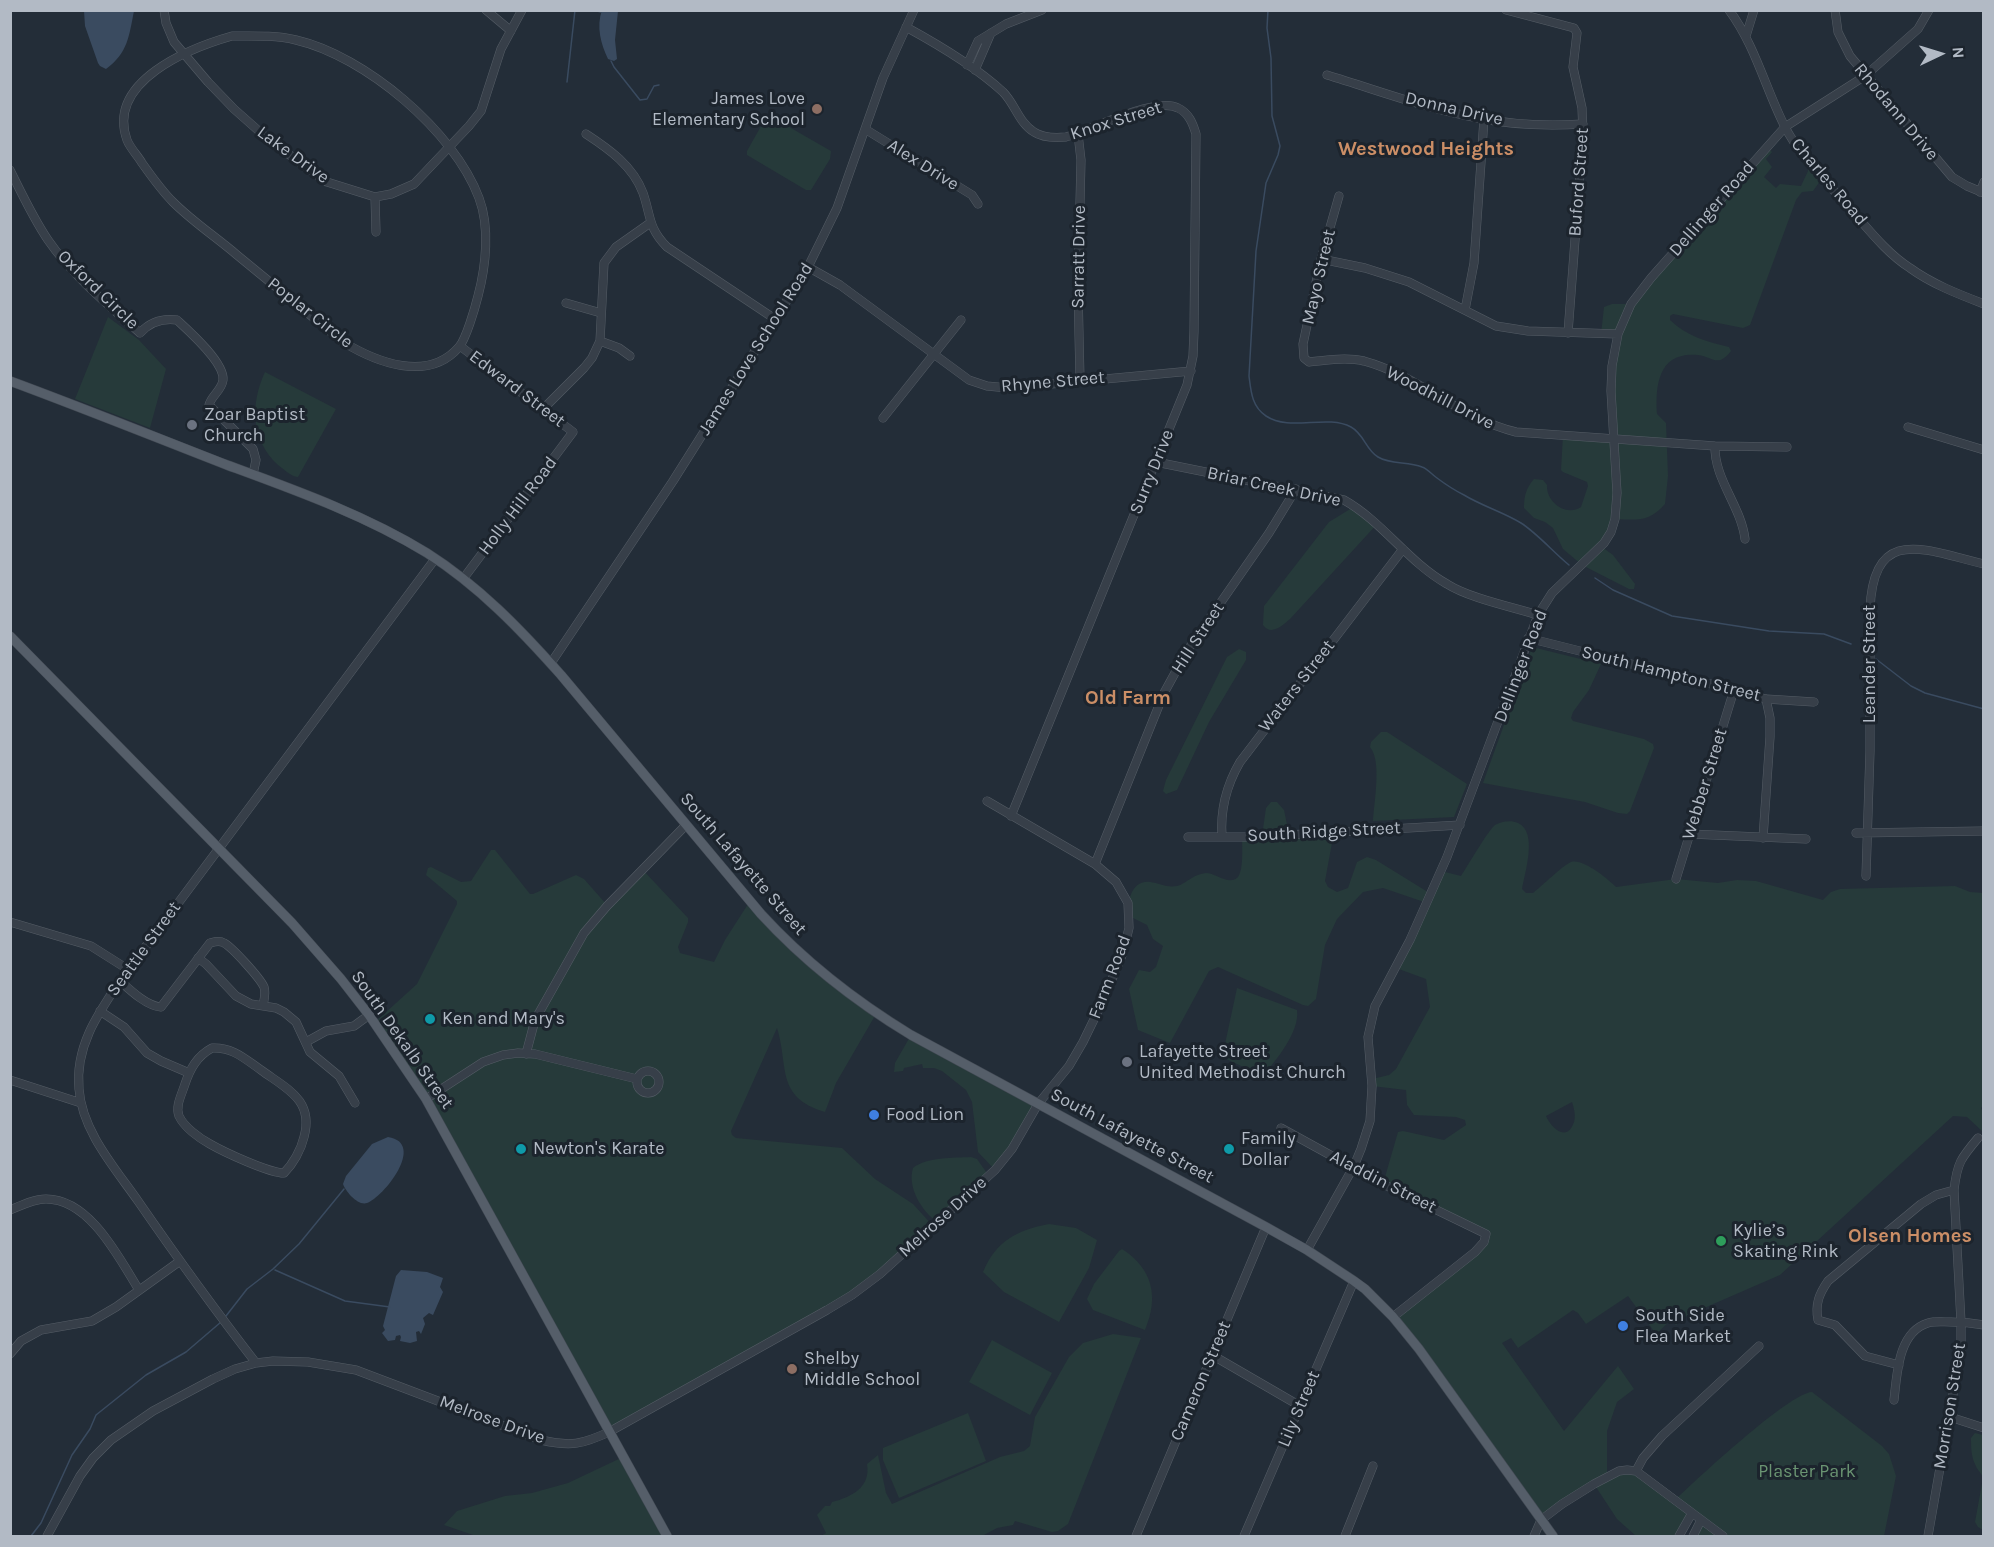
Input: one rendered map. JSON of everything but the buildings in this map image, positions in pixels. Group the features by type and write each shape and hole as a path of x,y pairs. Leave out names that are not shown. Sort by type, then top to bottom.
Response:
{"main road":[{"name":"South Lafayette Street","path":"10,381 354,515 435,559 463,579 504,614 551,663 787,943 841,988 876,1014 911,1035 1266,1227 1307,1250 1365,1289 1393,1317 1419,1349 1553,1536"},
{"name":"South Dekalb Street","path":"10,636 294,925 369,1015 426,1099 667,1536"}],"street":[{"name":"Lake Drive","path":"164,10 166,23 174,42 234,109 278,147 327,182 375,197"},
{"path":"486,10 511,30"},
{"path":"376,232 375,197 391,194 414,183 481,111 494,66 522,10"},
{"name":"James Love School Road","path":"551,663 655,508 808,267 833,216 891,59 914,10"},
{"path":"967,65 978,41 1006,24 1042,10"},
{"name":"Buford Street","path":"1506,10 1574,28 1577,33 1573,67 1583,124 1568,333"},
{"name":"Charles Road","path":"1729,10 1746,36 1785,127 1808,161 1892,254 1925,278 1983,304"},
{"path":"1746,36 1754,10"},
{"name":"Rhodann Drive","path":"1835,10 1841,40 1865,76 1952,177 1982,193"},
{"name":"Dellinger Road","path":"1307,1250 1353,1168 1370,1121 1372,1086 1368,1037 1371,1017 1427,903 1460,825 1528,638 1538,615 1552,593 1589,560 1611,532 1615,519 1617,493 1612,375 1618,334 1631,304 1651,278 1785,127 1865,76 1918,29 1929,10"},
{"name":"Knox Street","path":"906,27 975,70 1006,95 1027,127 1035,133 1053,138 1078,134 1160,105 1170,105 1185,112"},
{"path":"975,70 992,33"},
{"name":"Poplar Circle","path":"232,36 265,36 296,40 324,50 376,78 404,98 465,166 480,199 484,222 485,254 482,281 460,346 434,364 401,366 365,356 343,342 172,201 128,140 125,111 133,94 148,76 171,59 184,54 232,36"},
{"name":"Donna Drive","path":"1327,75 1449,112 1484,119 1551,126 1583,124"},
{"name":"Surry Drive","path":"1011,816 1181,402 1191,371 1194,331 1197,145 1194,128 1185,112"},
{"path":"1465,310 1474,262 1484,119"},
{"name":"Alex Drive","path":"865,129 972,195 978,204"},
{"path":"586,134 630,169 642,191 650,223 667,247 775,319"},
{"name":"Sarratt Drive","path":"1078,134 1080,380"},
{"name":"Oxford Circle","path":"10,170 49,242 76,274 122,318 140,333 148,324 177,320 217,363 223,381 209,405 253,449 256,460 253,474"},
{"path":"1982,193 1983,182"},
{"name":"Mayo Street","path":"1304,358 1303,344 1321,259 1339,196"},
{"path":"544,408 584,368 600,341 604,263 616,247 650,223"},
{"path":"1321,259 1391,275 1496,326 1528,331 1618,334"},
{"name":"Rhyne Street","path":"808,267 840,285 969,380 987,386 1008,388 1191,371"},
{"path":"566,303 601,313"},
{"path":"884,418 961,320"},
{"path":"600,341 620,348 630,356"},
{"name":"Edward Street","path":"460,346 573,432"},
{"name":"Woodhill Drive","path":"1304,358 1309,362 1349,359 1364,361 1394,372 1496,427 1516,432 1715,446 1787,447"},
{"path":"1908,427 1983,450"},
{"name":"Holly Hill Road","path":"463,579 573,432"},
{"path":"1715,446 1722,479 1741,519 1745,539"},
{"name":"Briar Creek Drive","path":"1156,462 1325,495 1350,503 1448,585 1538,615"},
{"name":"Hill Street","path":"1095,864 1164,693 1177,667 1269,533 1296,489"},
{"name":"Leander Street","path":"1866,876 1865,853 1869,832 1870,595 1877,569 1889,555 1913,548 1983,564"},
{"name":"Waters Street","path":"1222,837 1222,810 1229,780 1240,762 1403,549"},
{"name":"Seattle Street","path":"256,1363 180,1262 92,1131 81,1103 80,1057 91,1025 120,981 435,559"},
{"name":"South Hampton Street","path":"1528,638 1766,699 1814,702"},
{"name":"Webber Street","path":"1676,879 1734,690"},
{"path":"1763,838 1770,737 1770,718 1766,699"},
{"name":"Farm Road","path":"987,801 1095,864 1116,882 1128,903 1126,942 1102,1003 1069,1065 1038,1104"},
{"path":"526,1054 535,1020 584,933 606,906 686,825"},
{"name":"South Ridge Street","path":"1188,837 1253,837 1460,825"},
{"path":"1856,833 1983,831"},
{"path":"1690,834 1806,839"},
{"path":"10,922 91,946 129,970"},
{"path":"120,981 155,1007 161,1007 210,943 217,941 224,943 262,983 265,991 263,1006"},
{"path":"198,958 236,996 244,1001 276,1008 296,1022 310,1052 339,1076 355,1103"},
{"path":"100,1011 124,1027 147,1053 189,1073"},
{"path":"306,1042 326,1031 354,1026 369,1015"},
{"path":"212,1048 228,1049 239,1054 291,1092 301,1102 307,1113 308,1124 303,1144 289,1168 280,1173 265,1168 209,1144 188,1128 179,1116 178,1107 189,1073 198,1058 212,1048"},
{"path":"426,1099 483,1062 503,1055 526,1054 637,1079"},
{"path":"10,1080 81,1103"},
{"name":"Melrose Drive","path":"47,1536 80,1476 93,1458 111,1440 153,1411 236,1369 256,1363 308,1362 356,1370 549,1442 582,1443 609,1432 852,1295 905,1252 995,1170 1012,1149 1038,1104"},
{"name":"Aladdin Street","path":"1281,1128 1353,1168 1486,1234 1484,1242 1475,1252 1393,1317"},
{"name":"Morrison Street","path":"1928,1536 1959,1360 1961,1322 1954,1190 1962,1156 1978,1138"},
{"path":"1899,1365 1865,1356 1835,1325 1818,1320 1816,1310 1818,1298 1828,1281 1928,1199 1954,1190"},
{"path":"10,1210 27,1203 47,1199 79,1210 92,1221 139,1290"},
{"name":"Cameron Street","path":"1136,1536 1266,1227"},
{"path":"10,1354 21,1341 41,1330 92,1321 180,1262"},
{"name":"Lily Street","path":"1244,1536 1354,1281"},
{"path":"1894,1400 1899,1365 1905,1346 1915,1330 1930,1322 1961,1322 1983,1326"},
{"path":"1636,1471 1643,1458 1662,1436 1759,1346"},
{"path":"1212,1355 1300,1406"},
{"path":"1950,1418 1983,1428"},
{"path":"1345,1536 1373,1466"},
{"path":"1534,1536 1541,1520 1562,1504 1607,1476 1627,1470 1636,1471 1723,1536"},
{"path":"1679,1536 1692,1513"},
{"path":"1693,1536 1701,1520"}],"green space":[{"path":"770,116 831,151 830,159 811,190 806,190 747,155 765,119"},
{"path":"1766,146 1772,152 1766,159 1772,167 1764,177 1776,188 1780,184 1801,186 1808,167 1823,177 1813,191 1802,192 1796,200 1750,325 1743,328 1673,314 1670,316 1670,320 1676,326 1705,340 1729,347 1731,351 1719,360 1698,355 1675,358 1662,372 1657,392 1657,414 1666,423 1668,476 1665,504 1654,514 1643,519 1616,519 1602,547 1613,555 1635,584 1634,589 1629,589 1582,565 1563,549 1553,528 1534,518 1524,508 1526,492 1534,479 1543,480 1550,497 1558,506 1569,510 1581,507 1588,486 1587,482 1561,470 1563,435 1614,439 1611,391 1618,335 1601,334 1604,307 1612,304 1631,304"},
{"path":"108,317 139,340 166,369 150,428 75,399"},
{"path":"265,372 336,409 298,477 278,465 262,444 258,433 255,409"},
{"path":"1355,506 1378,523 1290,619 1276,629 1266,628 1263,625 1264,606 1329,522"},
{"path":"1532,647 1601,664 1589,690 1573,712 1571,718 1573,721 1644,739 1653,744 1654,748 1627,814 1585,802 1483,783"},
{"path":"1239,649 1246,652 1246,660 1209,722 1177,790 1166,794 1163,791 1166,780 1227,657"},
{"path":"1381,732 1387,732 1467,784 1454,817 1373,821 1376,762 1370,747 1371,742"},
{"name":"Plaster Park","path":"1271,802 1277,802 1284,810 1289,834 1334,832 1325,881 1328,887 1337,892 1348,888 1357,862 1367,857 1376,860 1431,894 1441,871 1461,876 1492,828 1509,821 1518,823 1524,828 1529,843 1522,889 1526,893 1533,893 1571,862 1576,862 1595,870 1616,887 1676,879 1718,883 1737,880 1756,881 1823,900 1831,892 1840,889 1955,886 1970,892 1983,893 1984,1105 1981,1108 1983,1132 1967,1117 1953,1116 1780,1275 1688,1315 1676,1325 1671,1320 1656,1334 1628,1296 1586,1324 1573,1310 1518,1348 1511,1338 1502,1343 1564,1431 1618,1366 1634,1389 1617,1402 1607,1431 1607,1475 1627,1470 1675,1500 1764,1421 1800,1396 1812,1392 1882,1446 1889,1454 1896,1476 1884,1536 1693,1536 1701,1520 1692,1513 1679,1536 1636,1536 1617,1519 1594,1484 1541,1520 1393,1317 1475,1252 1486,1236 1383,1184 1398,1132 1403,1131 1444,1140 1466,1125 1465,1120 1456,1117 1414,1115 1407,1105 1406,1090 1372,1086 1372,1079 1389,1075 1396,1069 1430,1007 1426,979 1396,968 1427,903 1383,888 1363,892 1337,919 1325,945 1316,999 1308,1006 1218,967 1209,971 1170,1043 1138,1030 1129,989 1139,970 1150,972 1156,967 1163,946 1153,939 1147,925 1129,916 1129,904 1134,888 1144,882 1177,886 1197,875 1206,873 1230,880 1237,878 1242,865 1242,837 1262,836 1266,808","holes":["1572,1102 1575,1117 1571,1128 1567,1132 1555,1129 1546,1116"]},
{"path":"491,850 495,850 530,894 576,875 584,879 607,905 642,869 688,918 678,947 680,953 714,962 750,901 761,914 876,1014 836,1083 825,1112 809,1106 791,1089 784,1067 777,1028 731,1131 732,1135 736,1138 842,1148 875,1179 913,1204 933,1226 852,1295 609,1432 453,1147 374,1023 417,984 457,904 457,901 426,875 428,868 431,867 461,882 471,881"},
{"path":"1237,988 1297,1010 1295,1027 1291,1036 1263,1076 1224,1058"},
{"path":"911,1035 1038,1104 995,1170 978,1152 972,1102 966,1090 942,1071 923,1068 922,1064 894,1072 895,1063"},
{"path":"971,1157 977,1159 989,1176 937,1222 926,1212 917,1198 912,1183 913,1168 933,1160"},
{"path":"1049,1224 1076,1228 1097,1240 1089,1268 1059,1322 1004,1292 983,1272 994,1252 1009,1239 1027,1230"},
{"path":"1122,1249 1141,1265 1150,1285 1152,1306 1145,1330 1093,1310 1087,1299 1094,1284"},
{"path":"1113,1334 1141,1338 1068,1524 1058,1531 1052,1532 1015,1521 1013,1525 997,1528 982,1536 821,1536 826,1533 817,1515 825,1506 830,1506 832,1502 858,1490 866,1479 867,1464 878,1455 886,1493 892,1504 1000,1457 1024,1451 1030,1446 1035,1417 1069,1357 1083,1343"},
{"path":"992,1340 1052,1373 1030,1415 969,1382"},
{"path":"968,1413 986,1461 899,1498 883,1460 883,1448"},
{"path":"1975,1433 1983,1435 1983,1478 1972,1454 1971,1438"},
{"path":"623,1457 667,1536 476,1536 444,1525 457,1511 505,1496 532,1493 568,1483"},
{"path":"1983,1478 1983,1530 1975,1522"}],"water":[{"path":"602,10 618,11 615,40 617,59 614,61 608,59 601,41 599,23"},
{"path":"84,11 134,11 129,36 123,50 106,69 98,63 85,26"},
{"path":"388,1137 399,1141 403,1149 403,1159 391,1182 383,1191 367,1203 360,1202 353,1198 343,1184 346,1176 372,1144"},
{"path":"401,1270 427,1272 443,1278 440,1287 443,1292 433,1315 429,1313 423,1318 425,1324 421,1334 419,1331 416,1332 417,1341 410,1343 400,1341 400,1335 396,1336 395,1340 388,1341 382,1333 385,1330 383,1326 396,1276"}],"waterway":[{"path":"567,82 575,10"},
{"path":"593,10 601,12"},
{"path":"1268,10 1272,116 1280,146 1266,183 1256,251 1249,376 1255,404 1261,412 1276,421 1286,423 1331,422 1351,427 1378,457 1424,468 1457,491 1521,523 1569,565"},
{"path":"611,61 640,100 647,99 654,86 659,85"},
{"path":"1595,578 1613,590 1672,616 1769,631 1824,634 1851,644"},
{"path":"1876,659 1911,686 1925,693 1984,709"},
{"path":"226,1316 247,1289 273,1269 299,1244 344,1189"},
{"path":"275,1270 345,1301 390,1307"},
{"path":"31,1536 41,1523 72,1455 90,1429 96,1415 146,1375 186,1352 221,1322"}],"place":[{"name":"James Love Elementary School","path":"817,109"},
{"name":"Zoar Baptist Church","path":"192,425"},
{"name":"Ken and Mary's","path":"430,1019"},
{"name":"Lafayette Street United Methodist Church","path":"1127,1062"},
{"name":"Food Lion","path":"874,1115"},
{"name":"Newton's Karate","path":"521,1149"},
{"name":"Family Dollar","path":"1229,1149"},
{"name":"Kylie’s Skating Rink","path":"1721,1241"},
{"name":"South Side Flea Market","path":"1623,1326"},
{"name":"Shelby Middle School","path":"792,1369"}],"district":[{"name":"Westwood Heights","path":"1426,149"},
{"name":"Old Farm","path":"1128,698"},
{"name":"Olsen Homes","path":"1910,1236"}]}
